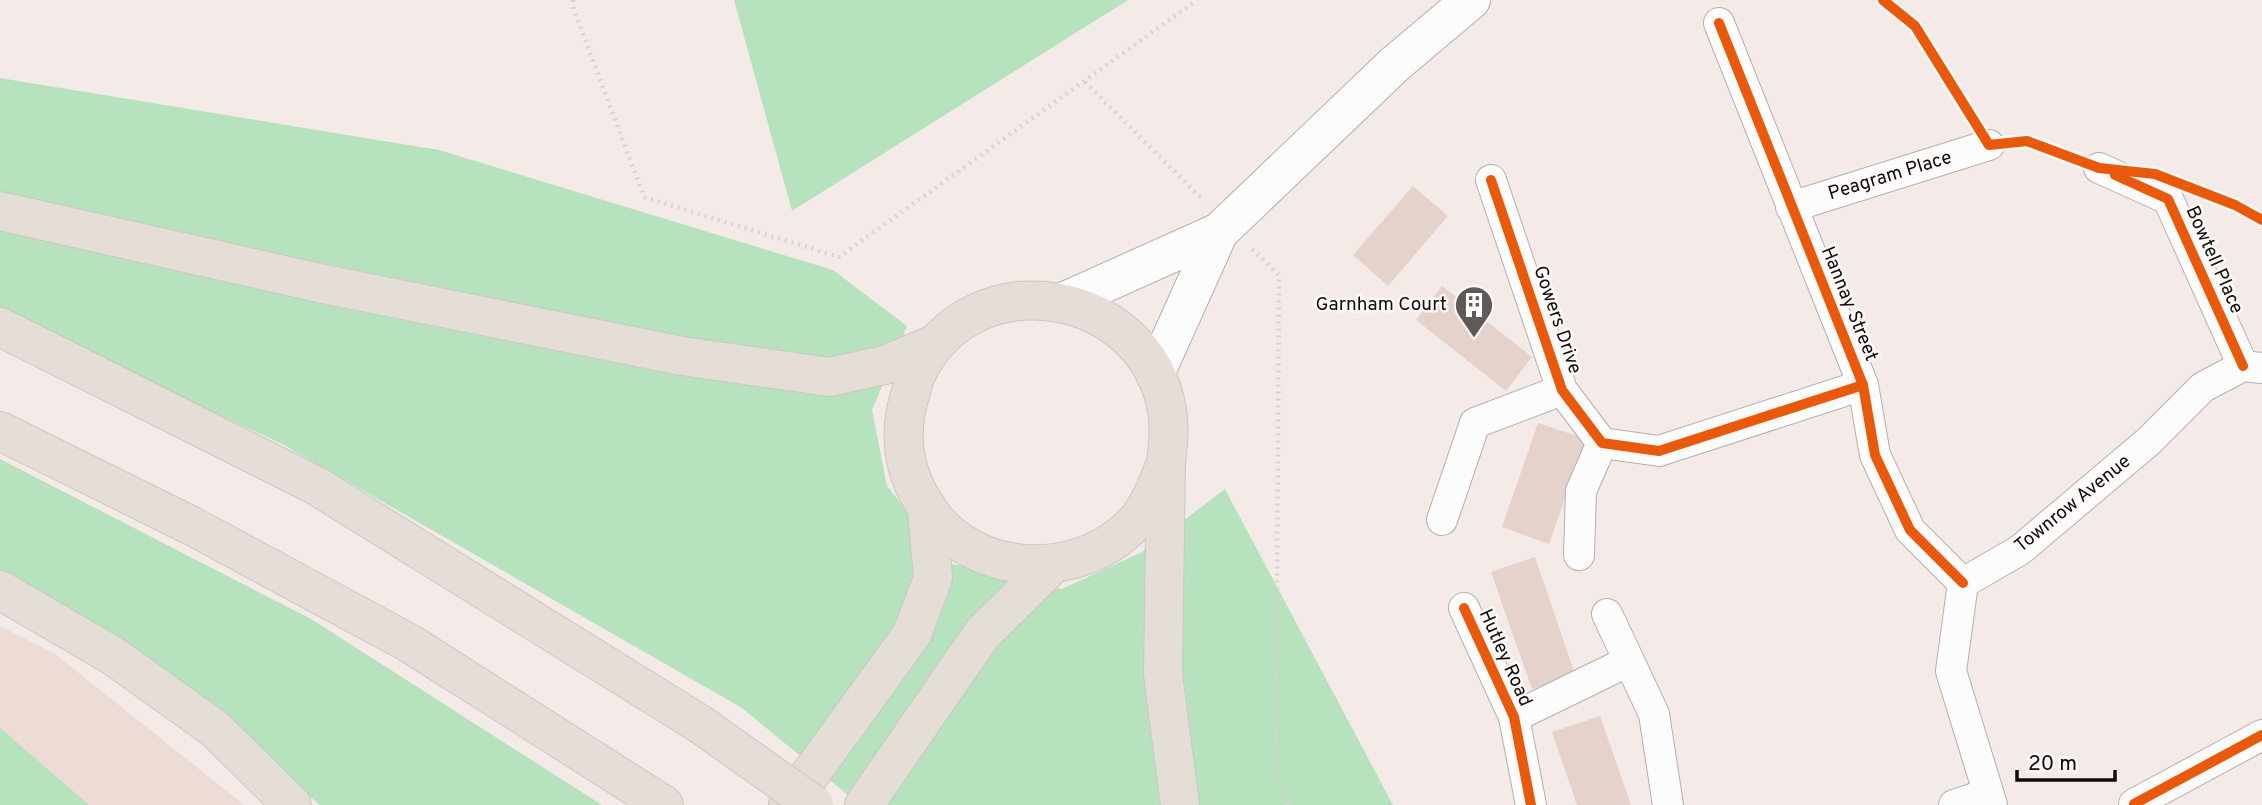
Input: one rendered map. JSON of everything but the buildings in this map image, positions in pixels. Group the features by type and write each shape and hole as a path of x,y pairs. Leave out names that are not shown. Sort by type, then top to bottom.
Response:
{"highway":[{"path":"0,211 318,284 682,356 829,377 885,365 937,343"},
{"path":"1166,463 1147,505 1124,533 1088,555 1052,565 1019,564 996,559 967,546 940,526 912,481 905,458 903,420 916,373 937,343 962,322 991,307 1024,300 1063,302 1100,316 1121,330 1147,359 1168,411 1163,674 1180,805"},
{"path":"0,327 315,485 701,724 814,805"},
{"path":"0,431 192,526 409,643 653,797"},
{"path":"788,805 912,634 933,578 927,509"},
{"path":"864,805 982,634 1052,565"},
{"path":"0,590 113,656 215,729 292,805"}],"main road":[{"path":"1063,302 1223,228 1395,64 1471,0"},
{"path":"1155,374 1223,228"}],"street":[{"name":"Hannay Street","path":"1719,23 1863,385 1875,455 1910,530 1963,583"},
{"name":"Peagram Place","path":"1791,207 1989,145"},
{"name":"Bowtell Place","path":"2099,168 2168,199 2252,367"},
{"name":"Gowers Drive","path":"1491,180 1562,390 1602,443"},
{"name":"Townrow Avenue","path":"1963,583 2020,550 2150,441 2203,387 2252,367"},
{"path":"1579,555 1581,491 1602,443 1659,451 1863,385"},
{"path":"1442,520 1475,424 1562,390"},
{"path":"1954,805 1989,799 1951,671 1963,583"},
{"name":"Hutley Road","path":"1464,608 1514,717 1531,805"},
{"path":"1607,614 1654,714 1668,805"},
{"name":"Hutley Road","path":"1514,717 1629,661"},
{"path":"2134,804 2262,735"}],"path":[{"path":"573,0 574,10 645,197 839,257 1197,0"},
{"path":"1085,82 1223,228 1279,275 1276,772 1288,805"}],"shaded area":[{"path":"0,626 55,654 244,805 0,805"}],"green space":[{"path":"734,0 1128,0 792,211"},
{"path":"0,78 439,150 833,270 907,326 872,410 887,486 948,563 1062,589 1142,552 1225,489 1393,805 860,805 742,708 282,444 0,313"},
{"path":"0,459 311,619 602,805 320,805 154,665 0,579"},
{"path":"0,728 89,805 0,805"}],"cycle path":[{"path":"1883,0 1915,26 1989,145 2027,141 2099,168 2155,174 2235,205 2262,220"},
{"path":"1719,23 1863,385 1875,455 1910,530 1963,583"},
{"path":"2115,175 2168,199 2243,366"},
{"path":"1491,180 1562,390 1602,443 1659,451 1863,385"},
{"path":"1464,608 1514,717 1531,805"},
{"path":"2134,804 2262,735"}],"place":[{"name":"Garnham Court","path":"1474,339"}]}
